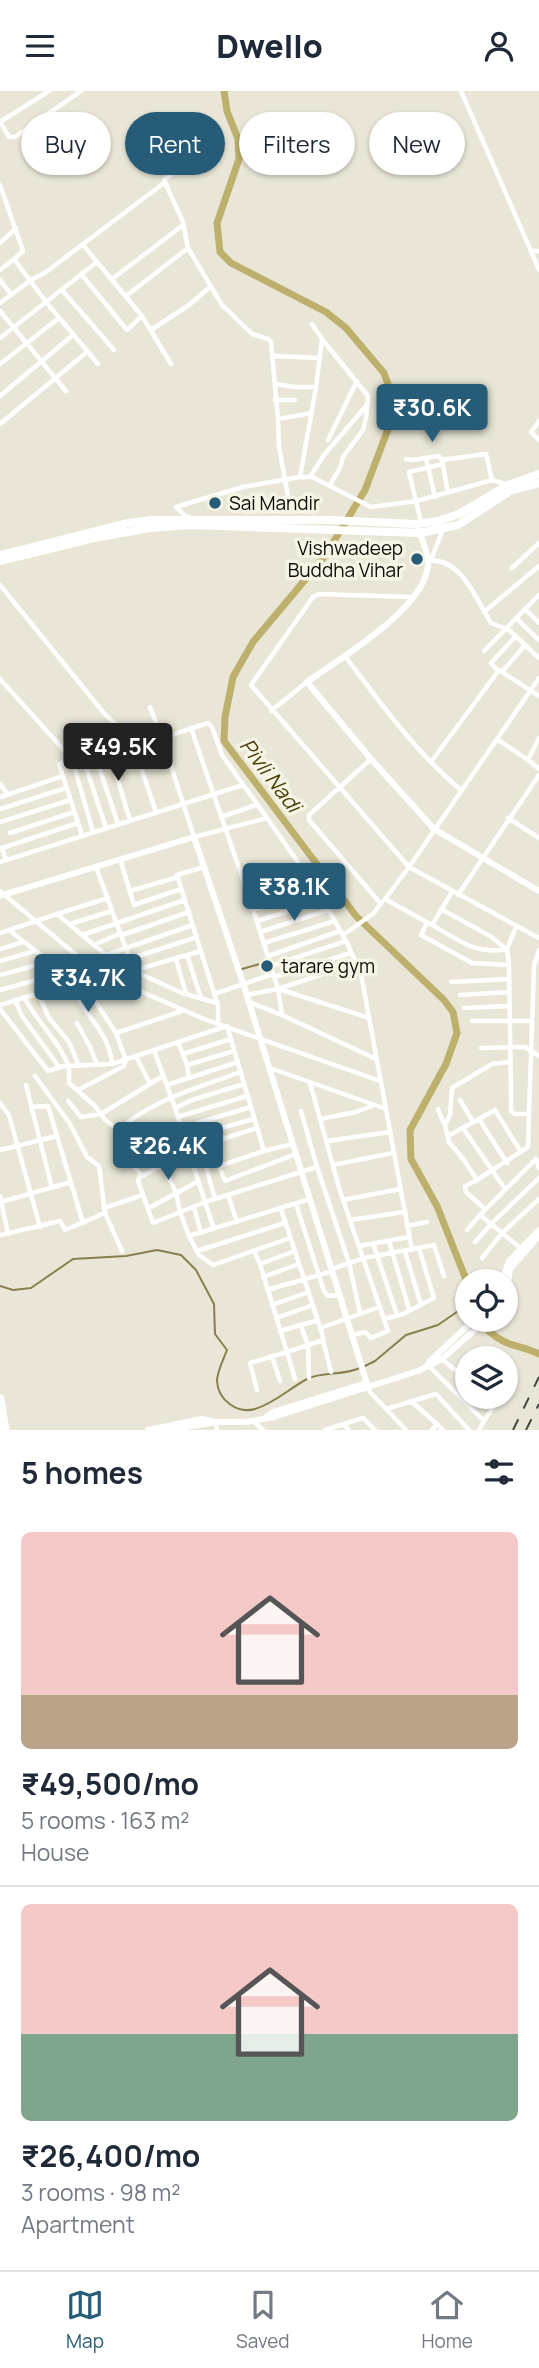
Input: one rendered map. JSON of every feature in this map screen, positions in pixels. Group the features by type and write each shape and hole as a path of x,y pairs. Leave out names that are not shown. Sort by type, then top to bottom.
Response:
{"highway":[{"path":"0,1399 5,1430"}],"main road":[{"path":"0,561 130,530 185,522 360,531 419,527 459,514 508,485 539,474"},
{"path":"0,553 128,523 329,520 443,528 458,524 510,491 539,483"}],"street":[{"path":"49,91 1,122 9,137 15,137 80,91"},
{"path":"461,91 539,271"},
{"path":"171,175 164,180 183,222 188,248 211,287 222,305 252,334 268,338 271,342 275,400 289,502"},
{"path":"0,303 83,245 164,183"},
{"path":"0,185 23,251 0,270"},
{"path":"112,279 183,226"},
{"path":"0,243 16,228"},
{"path":"83,245 142,316 171,364"},
{"path":"125,296 188,248"},
{"path":"531,251 539,251"},
{"path":"14,259 98,364"},
{"path":"0,338 97,262"},
{"path":"81,274 127,330 142,316"},
{"path":"0,280 11,294"},
{"path":"151,330 211,287"},
{"path":"62,290 114,349"},
{"path":"0,311 66,391"},
{"path":"0,364 59,318"},
{"path":"312,324 368,396 363,430 343,457 330,485"},
{"path":"0,395 73,335"},
{"path":"300,477 322,339"},
{"path":"0,424 87,352"},
{"path":"273,356 320,358"},
{"path":"328,440 357,381"},
{"path":"275,384 316,387"},
{"path":"275,400 295,400"},
{"path":"310,477 324,455 366,405"},
{"path":"278,419 312,414"},
{"path":"539,421 531,432 539,440"},
{"path":"430,561 419,527 417,501 409,472 442,462 485,454 492,480"},
{"path":"406,459 439,456 448,493"},
{"path":"426,458 435,497"},
{"path":"185,522 176,507 243,487 300,477 310,477 330,485 371,507 435,497 492,480 508,485"},
{"path":"271,711 388,624 424,584 435,545 443,528"},
{"path":"512,568 539,543"},
{"path":"430,561 446,564 457,570 471,587 491,623 502,629 507,628 539,658"},
{"path":"484,612 539,566"},
{"path":"0,585 103,712 132,741 156,812"},
{"path":"413,597 319,594 313,597 251,685 409,867 539,938"},
{"path":"484,651 539,595"},
{"path":"525,610 539,623"},
{"path":"516,618 539,640"},
{"path":"516,636 491,663 500,672 539,695"},
{"path":"431,762 500,672 525,645"},
{"path":"344,655 431,762 461,790"},
{"path":"271,966 343,936 374,913 409,867 539,678"},
{"path":"0,679 72,759 93,832"},
{"path":"307,682 371,759 435,829 539,891"},
{"path":"150,707 243,984 370,1392 406,1430"},
{"path":"82,835 59,764 132,741 208,723 212,727 222,755 317,889 361,974 411,1250"},
{"path":"191,728 264,943 278,989 282,1015"},
{"path":"528,760 539,738"},
{"path":"497,739 539,769"},
{"path":"108,748 130,820"},
{"path":"94,751 118,824"},
{"path":"82,755 106,828"},
{"path":"371,759 309,815 310,820 383,901 474,949 492,953 507,949"},
{"path":"509,965 472,963 421,935 455,893 539,775"},
{"path":"0,797 63,776"},
{"path":"0,784 7,793"},
{"path":"78,823 1,846 3,861 243,785"},
{"path":"0,809 66,788"},
{"path":"0,823 70,800"},
{"path":"221,817 256,804"},
{"path":"10,833 74,812"},
{"path":"2,894 267,818"},
{"path":"508,818 538,836"},
{"path":"120,859 134,905 181,889"},
{"path":"96,867 134,971 186,994 217,1003"},
{"path":"130,891 204,867"},
{"path":"246,889 303,870"},
{"path":"178,877 217,1003 218,1023"},
{"path":"250,899 310,880"},
{"path":"253,911 317,889"},
{"path":"2,894 110,978 183,1010 380,1081"},
{"path":"0,933 108,898"},
{"path":"257,921 323,900"},
{"path":"82,935 185,901"},
{"path":"442,909 490,936 507,949"},
{"path":"260,932 329,910"},
{"path":"69,924 113,911"},
{"path":"94,945 189,912"},
{"path":"57,914 106,955"},
{"path":"264,943 335,921"},
{"path":"94,967 106,955 125,946 193,925"},
{"path":"516,927 507,949 511,1111 515,1114 529,1114"},
{"path":"9,930 73,983 74,992 103,1033 112,1063"},
{"path":"268,956 343,936"},
{"path":"129,958 197,937"},
{"path":"0,949 24,942"},
{"path":"485,1209 466,1192 465,1187 507,1163 528,1147 534,967 539,950"},
{"path":"0,961 36,951"},
{"path":"110,978 201,951"},
{"path":"214,994 351,953"},
{"path":"187,955 202,999"},
{"path":"176,958 186,994"},
{"path":"0,975 49,962"},
{"path":"247,999 356,963"},
{"path":"0,990 62,972"},
{"path":"104,974 24,997 0,1007 48,1071 59,1067 126,1060 227,1026"},
{"path":"451,982 509,979"},
{"path":"78,1090 124,1066 126,1060 116,1033 82,981"},
{"path":"278,989 369,1019"},
{"path":"460,995 509,992"},
{"path":"38,993 49,1018 69,1042 79,1066"},
{"path":"24,997 68,1066 69,1083 105,1120 128,1136 138,1150 168,1136 255,1119"},
{"path":"247,999 376,1059"},
{"path":"15,1000 22,1016 59,1067"},
{"path":"464,1008 510,1006"},
{"path":"116,1033 183,1010"},
{"path":"472,1021 532,1021"},
{"path":"77,1023 97,1065"},
{"path":"227,1026 264,1151"},
{"path":"183,1054 231,1039"},
{"path":"178,1042 189,1078"},
{"path":"481,1048 525,1047 539,1056"},
{"path":"154,1050 214,1229"},
{"path":"187,1065 234,1051"},
{"path":"136,1056 150,1084"},
{"path":"167,1085 238,1062"},
{"path":"445,1125 450,1115 452,1088 492,1064 510,1062"},
{"path":"269,1068 386,1109"},
{"path":"119,1130 132,1118 162,1101 240,1072"},
{"path":"35,1076 70,1124 87,1157 99,1166 105,1211 122,1251"},
{"path":"68,1101 81,1118 101,1114 163,1076"},
{"path":"310,1083 343,1200 388,1331 371,1338 365,1332 353,1335"},
{"path":"175,1108 244,1084"},
{"path":"26,1086 52,1188"},
{"path":"178,1117 248,1095"},
{"path":"460,1100 473,1122"},
{"path":"0,1103 9,1115 40,1227"},
{"path":"31,1107 48,1105 83,1223"},
{"path":"320,1119 356,1112 373,1105"},
{"path":"140,1175 135,1168 136,1164 183,1135 251,1107"},
{"path":"438,1109 449,1142 477,1180"},
{"path":"448,1136 495,1110 521,1152"},
{"path":"301,1111 349,1263 360,1313"},
{"path":"479,1119 507,1163"},
{"path":"140,1175 143,1176 188,1150 257,1128"},
{"path":"463,1128 505,1189"},
{"path":"327,1141 390,1132"},
{"path":"0,1150 57,1136"},
{"path":"293,1144 219,1165 225,1181 296,1154"},
{"path":"200,1146 215,1199"},
{"path":"333,1165 393,1153"},
{"path":"537,1159 539,1168"},
{"path":"467,1230 537,1159"},
{"path":"162,1165 176,1192 189,1236 197,1251 212,1265 290,1238"},
{"path":"140,1175 138,1181 153,1223 205,1202 317,1167"},
{"path":"475,1243 539,1178"},
{"path":"8,1234 1,1199 32,1194 71,1182"},
{"path":"149,1208 197,1182"},
{"path":"343,1200 400,1189"},
{"path":"0,1235 60,1221 65,1230 143,1195"},
{"path":"228,1195 237,1223"},
{"path":"189,1236 310,1199"},
{"path":"481,1258 502,1233 539,1199"},
{"path":"296,1203 326,1295 341,1295"},
{"path":"194,1206 201,1233"},
{"path":"281,1209 318,1320 331,1372"},
{"path":"350,1220 404,1212"},
{"path":"480,1215 523,1250"},
{"path":"407,1226 427,1221"},
{"path":"197,1251 285,1223"},
{"path":"510,1269 539,1230"},
{"path":"506,1269 509,1261 539,1236"},
{"path":"359,1246 409,1237"},
{"path":"388,1241 409,1309"},
{"path":"373,1244 397,1315"},
{"path":"267,1290 363,1258 435,1245 444,1276"},
{"path":"384,1319 433,1298 419,1248"},
{"path":"254,1251 295,1379"},
{"path":"260,1264 295,1251"},
{"path":"405,1251 421,1305"},
{"path":"263,1277 299,1264"},
{"path":"272,1304 309,1292"},
{"path":"276,1318 313,1305"},
{"path":"320,1328 380,1307"},
{"path":"280,1331 318,1320"},
{"path":"301,1326 308,1345 309,1378"},
{"path":"148,1430 194,1420 253,1421 274,1417 367,1382 428,1365 464,1333"},
{"path":"257,1390 250,1363 323,1340"},
{"path":"272,1356 280,1381"},
{"path":"440,1357 455,1369"},
{"path":"428,1365 484,1421"},
{"path":"386,1409 436,1394 470,1430"},
{"path":"412,1402 443,1430"},
{"path":"479,1430 491,1409"},
{"path":"325,1430 363,1418 375,1430"},
{"path":"253,1421 263,1430"},
{"path":"168,1430 216,1422"},
{"path":"216,1422 217,1430"},
{"path":"432,1430 437,1424"},
{"path":"344,1425 349,1430"}],"waterway":[{"name":"Pivli Nadi","path":"224,91 227,111 238,139 239,159 217,223 220,252 231,263 326,312 346,328 384,373 389,387 390,424 365,490 325,556 253,642 233,677 225,717 224,741 356,916 444,1000 453,1012 457,1033 446,1064 410,1130 411,1159 437,1206 462,1269"},
{"path":"242,969 267,962"},
{"path":"0,1286 13,1290 31,1288 73,1259 126,1256 157,1250 181,1255 196,1270 214,1304 215,1334 227,1350 219,1369 218,1388 230,1404 242,1409 255,1409 313,1377 360,1368"},
{"path":"365,1366 406,1335 438,1325 455,1313"},
{"name":"Pivli Nadi","path":"490,1332 509,1344 539,1354"}],"railway":[{"path":"513,1430 539,1377"},
{"path":"526,1430 539,1404"}],"place":[{"name":"Sai Mandir","path":"215,503"},
{"name":"Vishwadeep Buddha Vihar","path":"417,559"},
{"name":"tarare gym","path":"267,966"}]}
